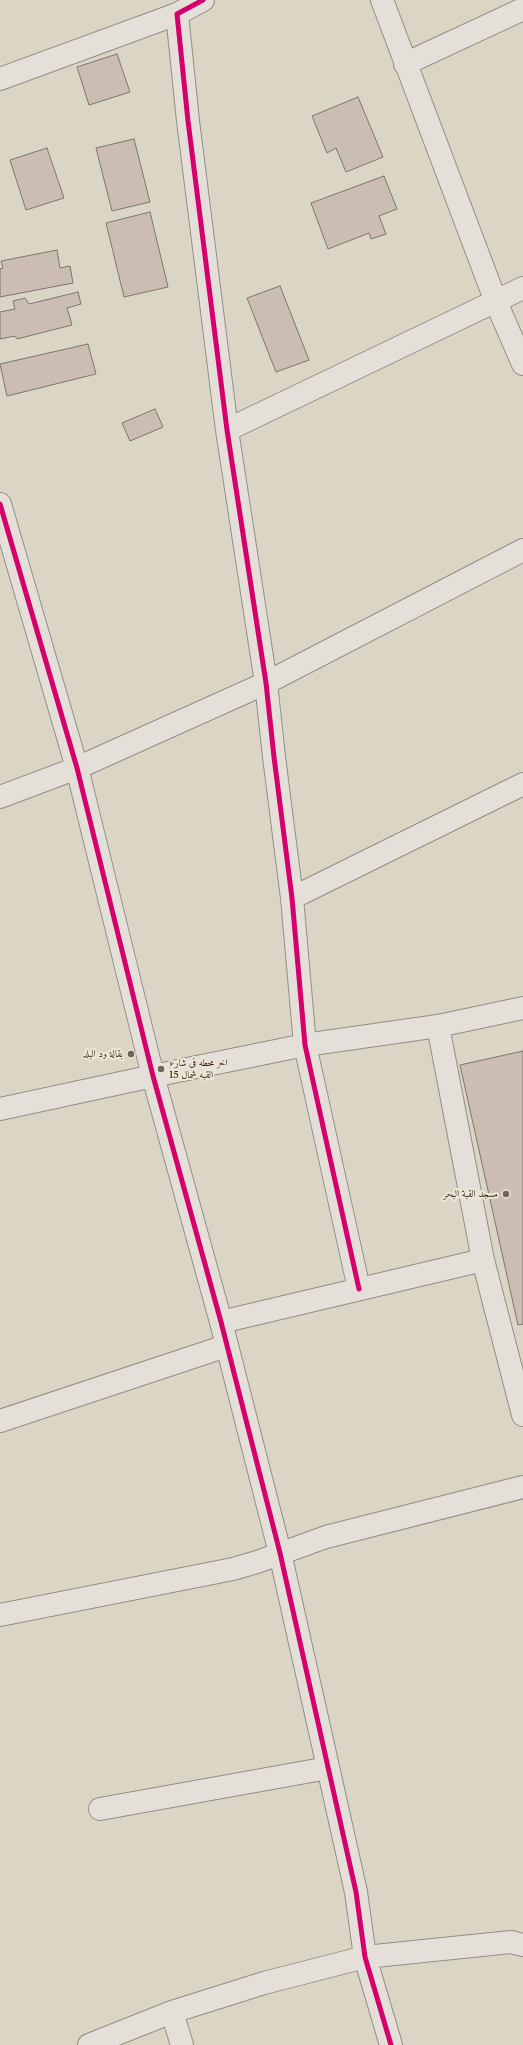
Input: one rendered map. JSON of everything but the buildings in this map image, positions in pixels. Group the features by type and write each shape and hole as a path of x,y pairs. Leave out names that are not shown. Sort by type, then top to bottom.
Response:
{"street":[{"path":"0,79 177,14 203,0"},
{"path":"382,0 496,302 523,364"},
{"path":"405,64 523,9"},
{"path":"177,14 227,430 266,683 292,898 305,1046 360,1289"},
{"path":"227,430 523,288"},
{"path":"0,504 77,768 153,1076 221,1322 280,1553 356,1892 365,1957 391,2045"},
{"path":"0,797 77,768 266,683 523,550"},
{"path":"292,898 523,784"},
{"path":"0,1109 153,1076 305,1046 438,1026 523,1008"},
{"path":"438,1026 482,1260 523,1415"},
{"path":"221,1322 482,1260"},
{"path":"0,1421 226,1346"},
{"path":"0,1615 233,1569 326,1537 523,1487"},
{"path":"100,1809 328,1768"},
{"path":"89,2045 172,2012 272,1981 365,1957 511,1942 523,1945"},
{"path":"172,2012 182,2045"}],"cycle path":[{"path":"203,0 177,14 188,121 227,430 266,683 292,898 305,1045 359,1289"},
{"path":"0,504 77,768 153,1076 221,1322 280,1553 356,1892 365,1957 391,2045"}],"place":[{"name":"بقالة ود البلد","path":"131,1054"},
{"name":"اخر محطه في شارع 15 القبه شمال","path":"161,1069"},
{"name":"مسجد القبة البحر","path":"506,1194"}]}
